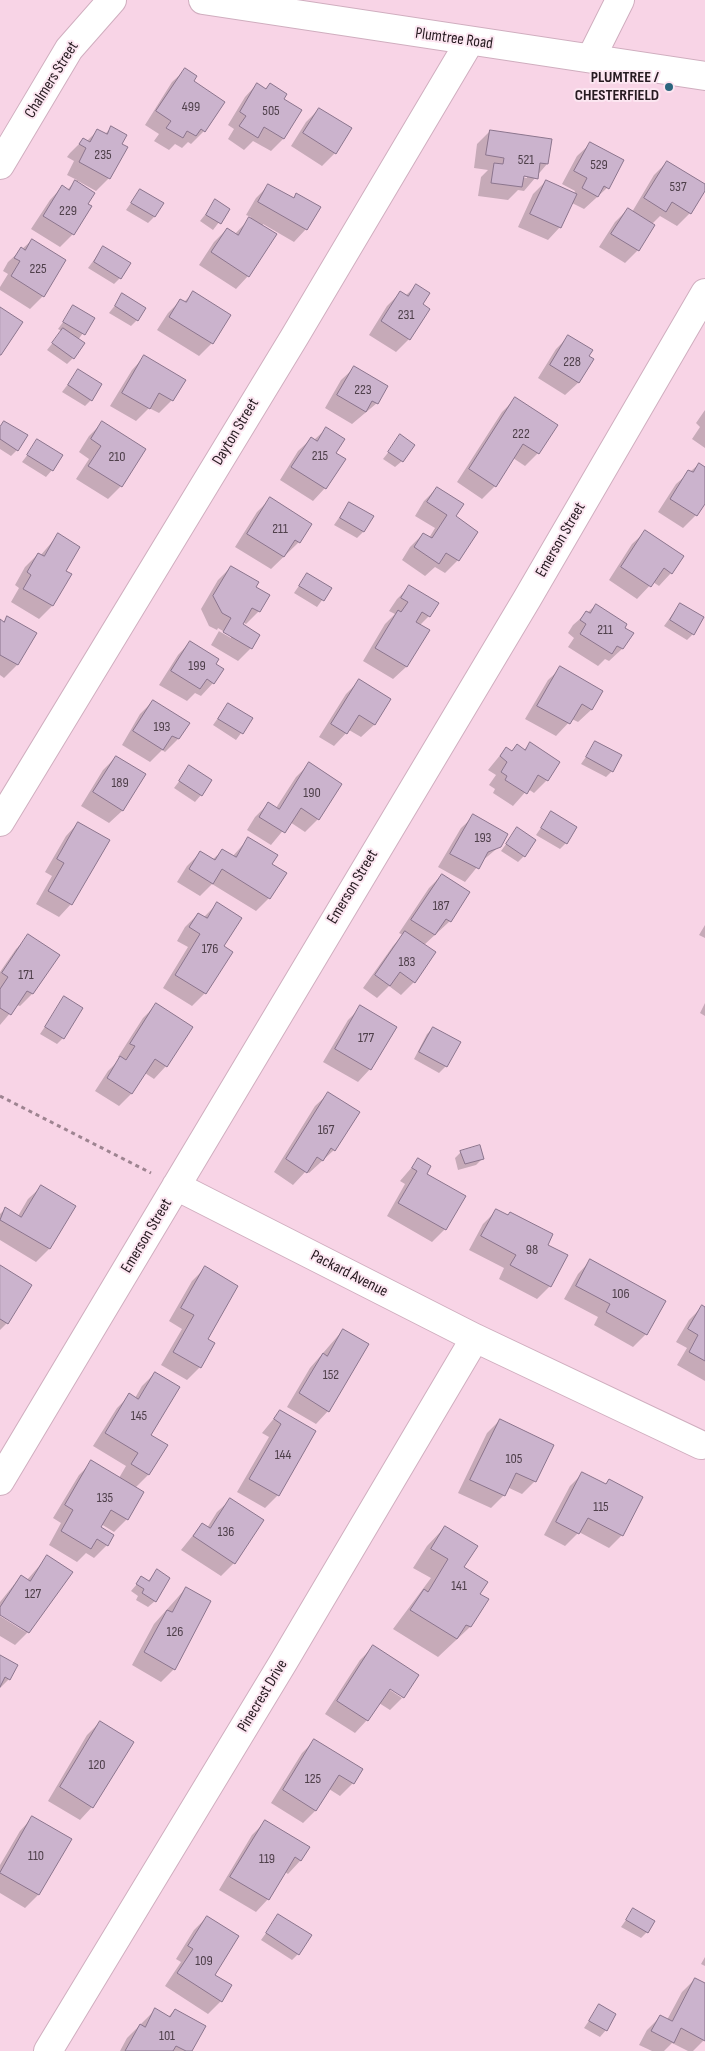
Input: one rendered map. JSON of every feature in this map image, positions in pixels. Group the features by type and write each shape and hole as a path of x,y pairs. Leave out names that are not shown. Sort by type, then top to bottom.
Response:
{"street":[{"name":"Chalmers Street","path":"0,165 69,49 112,0"},
{"name":"Plumtree Road","path":"203,0 470,42 705,76"},
{"path":"591,58 620,0"},
{"name":"Dayton Street","path":"0,822 295,336 470,42"},
{"name":"Emerson Street","path":"0,1481 353,886 522,607 705,293"},
{"name":"Packard Avenue","path":"176,1186 475,1338 701,1444"},
{"name":"Pinecrest Drive","path":"48,2051 284,1662 475,1338"}],"path":[{"path":"0,1096 176,1186"}],"building":[{"path":"185,68 197,76 194,81 225,102 205,132 201,129 196,136 187,131 183,138 166,128 171,121 156,111"},
{"path":"257,83 266,89 270,83 287,94 284,99 302,110 284,139 264,127 258,138 239,126 246,116 240,112"},
{"path":"319,108 352,128 336,154 303,133"},
{"path":"111,126 127,135 122,144 128,147 110,179 79,162 86,148 79,144 83,138 90,142 97,129 107,134"},
{"path":"490,130 552,139 548,164 540,163 538,179 524,176 522,187 491,183 494,163 503,164 504,158 486,155"},
{"path":"590,142 624,160 609,189 604,186 598,197 582,188 587,178 574,171"},
{"path":"667,161 705,184 705,191 691,214 672,202 666,212 644,198"},
{"path":"75,180 95,193 88,204 92,206 74,235 43,216 62,185 69,190"},
{"path":"546,180 577,194 561,228 530,214"},
{"path":"268,184 294,198 296,193 321,207 307,230 258,202"},
{"path":"140,189 164,203 155,217 131,203"},
{"path":"215,199 230,209 221,224 206,215"},
{"path":"628,208 655,225 639,251 611,234"},
{"path":"249,217 277,234 249,277 211,252 227,228 238,235"},
{"path":"32,239 66,260 44,297 11,276 20,261 14,258 21,247 25,250"},
{"path":"103,246 131,263 121,279 94,262"},
{"path":"416,284 430,293 423,304 430,309 410,340 381,321 400,291 408,296"},
{"path":"193,291 231,315 213,344 169,317 180,299 186,302"},
{"path":"122,293 146,308 138,321 115,306"},
{"path":"73,305 95,318 85,335 63,322"},
{"path":"0,307 23,322 1,355 0,355"},
{"path":"63,328 85,343 74,359 52,343"},
{"path":"568,335 593,350 589,356 594,359 579,383 550,365"},
{"path":"144,355 186,380 173,401 159,393 150,409 122,393"},
{"path":"354,366 388,386 378,404 372,401 366,412 337,395"},
{"path":"78,369 102,384 92,401 68,385"},
{"path":"515,397 558,425 539,454 523,444 496,487 469,469"},
{"path":"4,421 28,435 18,451 0,439 0,427"},
{"path":"102,421 146,449 122,487 88,466 101,446 91,439"},
{"path":"326,427 345,439 336,453 346,459 326,489 291,467 311,437 317,441"},
{"path":"400,434 415,445 403,462 388,452"},
{"path":"37,439 63,455 53,471 27,455"},
{"path":"699,463 705,467 705,504 697,516 670,499 688,470 693,472"},
{"path":"437,487 464,504 456,516 478,532 459,561 446,553 439,564 414,547 423,533 432,538 447,515 427,502"},
{"path":"270,497 312,524 300,543 295,540 284,557 247,534"},
{"path":"349,502 374,516 364,532 340,518"},
{"path":"645,530 684,556 672,574 664,568 651,587 621,567"},
{"path":"58,533 80,547 66,571 72,574 53,606 23,589 31,575 27,572 38,553 44,556"},
{"path":"231,566 259,582 256,587 270,595 260,612 252,608 243,624 260,635 252,649 223,632 231,618 222,613 213,596"},
{"path":"307,573 332,588 324,601 299,586"},
{"path":"409,585 439,603 430,617 422,612 416,622 430,630 407,667 375,648 398,610 401,612 408,602 401,598"},
{"path":"680,603 704,617 694,635 670,620"},
{"path":"596,604 627,624 625,628 634,633 623,649 617,646 612,654 580,634 586,624 580,620 586,611 590,613"},
{"path":"7,616 37,633 18,665 0,655 0,619 4,622"},
{"path":"190,641 219,659 216,664 224,669 214,684 207,679 200,689 171,671"},
{"path":"560,666 603,691 592,710 582,704 570,724 537,706"},
{"path":"359,679 391,699 375,725 359,715 347,734 331,724"},
{"path":"153,700 190,723 179,739 172,736 163,750 133,731"},
{"path":"228,703 253,718 243,734 218,719"},
{"path":"595,741 622,755 613,772 586,757"},
{"path":"530,742 560,762 548,781 538,775 527,794 505,780 507,776 501,772 507,762 500,756 506,747 512,751 517,744 525,750"},
{"path":"116,756 146,774 123,811 93,792"},
{"path":"309,762 342,784 319,820 301,808 285,833 259,817 268,802 279,809"},
{"path":"189,765 212,780 202,796 179,781"},
{"path":"551,811 577,827 567,844 541,828"},
{"path":"473,814 508,834 501,847 488,852 479,869 450,854"},
{"path":"78,822 110,840 72,905 48,891 64,863 57,859"},
{"path":"517,827 536,840 525,857 506,844"},
{"path":"248,837 278,855 272,864 287,873 270,899 222,869 213,884 189,869 200,851 215,860 222,849 236,857"},
{"path":"442,874 470,892 451,922 446,919 435,935 411,920"},
{"path":"217,902 242,918 224,946 233,952 206,994 175,975 200,934 189,927 198,913 207,918"},
{"path":"405,931 436,952 415,983 400,972 390,986 375,975"},
{"path":"28,934 60,955 33,994 27,991 11,1015 0,1008 0,989 8,977 2,973"},
{"path":"64,996 83,1008 64,1039 45,1027"},
{"path":"156,1003 193,1027 167,1067 155,1059 132,1094 107,1078 120,1056 126,1060 135,1046 130,1044"},
{"path":"360,1005 397,1027 371,1070 335,1049"},
{"path":"433,1027 461,1042 447,1067 419,1052"},
{"path":"328,1092 360,1112 335,1151 331,1148 323,1161 317,1157 307,1173 286,1159"},
{"path":"480,1145 484,1159 465,1164 460,1151"},
{"path":"418,1158 431,1166 427,1174 466,1196 446,1230 398,1203 417,1171 412,1168"},
{"path":"41,1185 76,1206 50,1249 0,1220 5,1207 21,1217"},
{"path":"496,1209 508,1215 510,1212 553,1234 548,1245 568,1255 551,1287 510,1265 516,1255 481,1236"},
{"path":"590,1259 666,1301 647,1335 606,1312 610,1304 576,1286"},
{"path":"0,1265 32,1285 8,1324 0,1319"},
{"path":"205,1266 238,1286 208,1339 215,1343 201,1368 173,1352 194,1315 181,1308"},
{"path":"702,1305 705,1307 705,1361 689,1352 698,1335 688,1329"},
{"path":"343,1329 369,1344 329,1412 299,1393 323,1353 327,1356"},
{"path":"155,1372 180,1387 151,1435 168,1445 149,1475 131,1464 138,1453 105,1433 129,1393 138,1399"},
{"path":"280,1410 316,1431 279,1496 249,1479 281,1424 274,1419"},
{"path":"500,1419 554,1445 536,1482 516,1473 505,1496 470,1480"},
{"path":"91,1460 144,1492 128,1520 111,1510 101,1527 114,1535 108,1546 97,1539 91,1549 61,1531 73,1510 65,1505"},
{"path":"582,1472 606,1484 609,1479 643,1497 623,1536 588,1518 579,1534 556,1522"},
{"path":"230,1498 264,1520 235,1564 193,1536 202,1523 210,1528"},
{"path":"445,1526 478,1546 464,1567 488,1582 480,1594 489,1599 471,1627 466,1625 457,1639 410,1610 424,1589 428,1592 448,1559 431,1549"},
{"path":"47,1555 73,1572 29,1633 0,1615 0,1607 21,1575 30,1581"},
{"path":"157,1569 170,1578 156,1602 142,1593 144,1589 136,1584 141,1576 149,1581"},
{"path":"186,1587 211,1601 175,1670 144,1652 167,1610 172,1612"},
{"path":"373,1645 419,1675 404,1698 390,1689 368,1721 337,1701"},
{"path":"0,1655 18,1665 10,1680 5,1677 0,1687"},
{"path":"100,1721 134,1742 93,1808 60,1787"},
{"path":"314,1739 363,1769 354,1784 339,1775 316,1811 283,1790"},
{"path":"32,1816 72,1839 39,1895 0,1873"},
{"path":"265,1820 310,1847 301,1861 295,1857 269,1900 230,1877"},
{"path":"633,1908 655,1921 648,1933 626,1920"},
{"path":"278,1914 312,1935 299,1955 266,1933"},
{"path":"207,1916 239,1936 215,1975 232,1985 222,2002 177,1973 193,1949 188,1946"},
{"path":"695,1978 705,1983 705,2041 681,2028 674,2043 651,2031 660,2015 672,2021"},
{"path":"599,2004 616,2014 607,2031 589,2021"},
{"path":"155,2008 170,2017 175,2009 206,2026 192,2051 186,2051 176,2046 173,2051 125,2051 140,2024 145,2027"}],"place":[{"name":"PLUMTREE / CHESTERFIELD","path":"669,87"}]}
